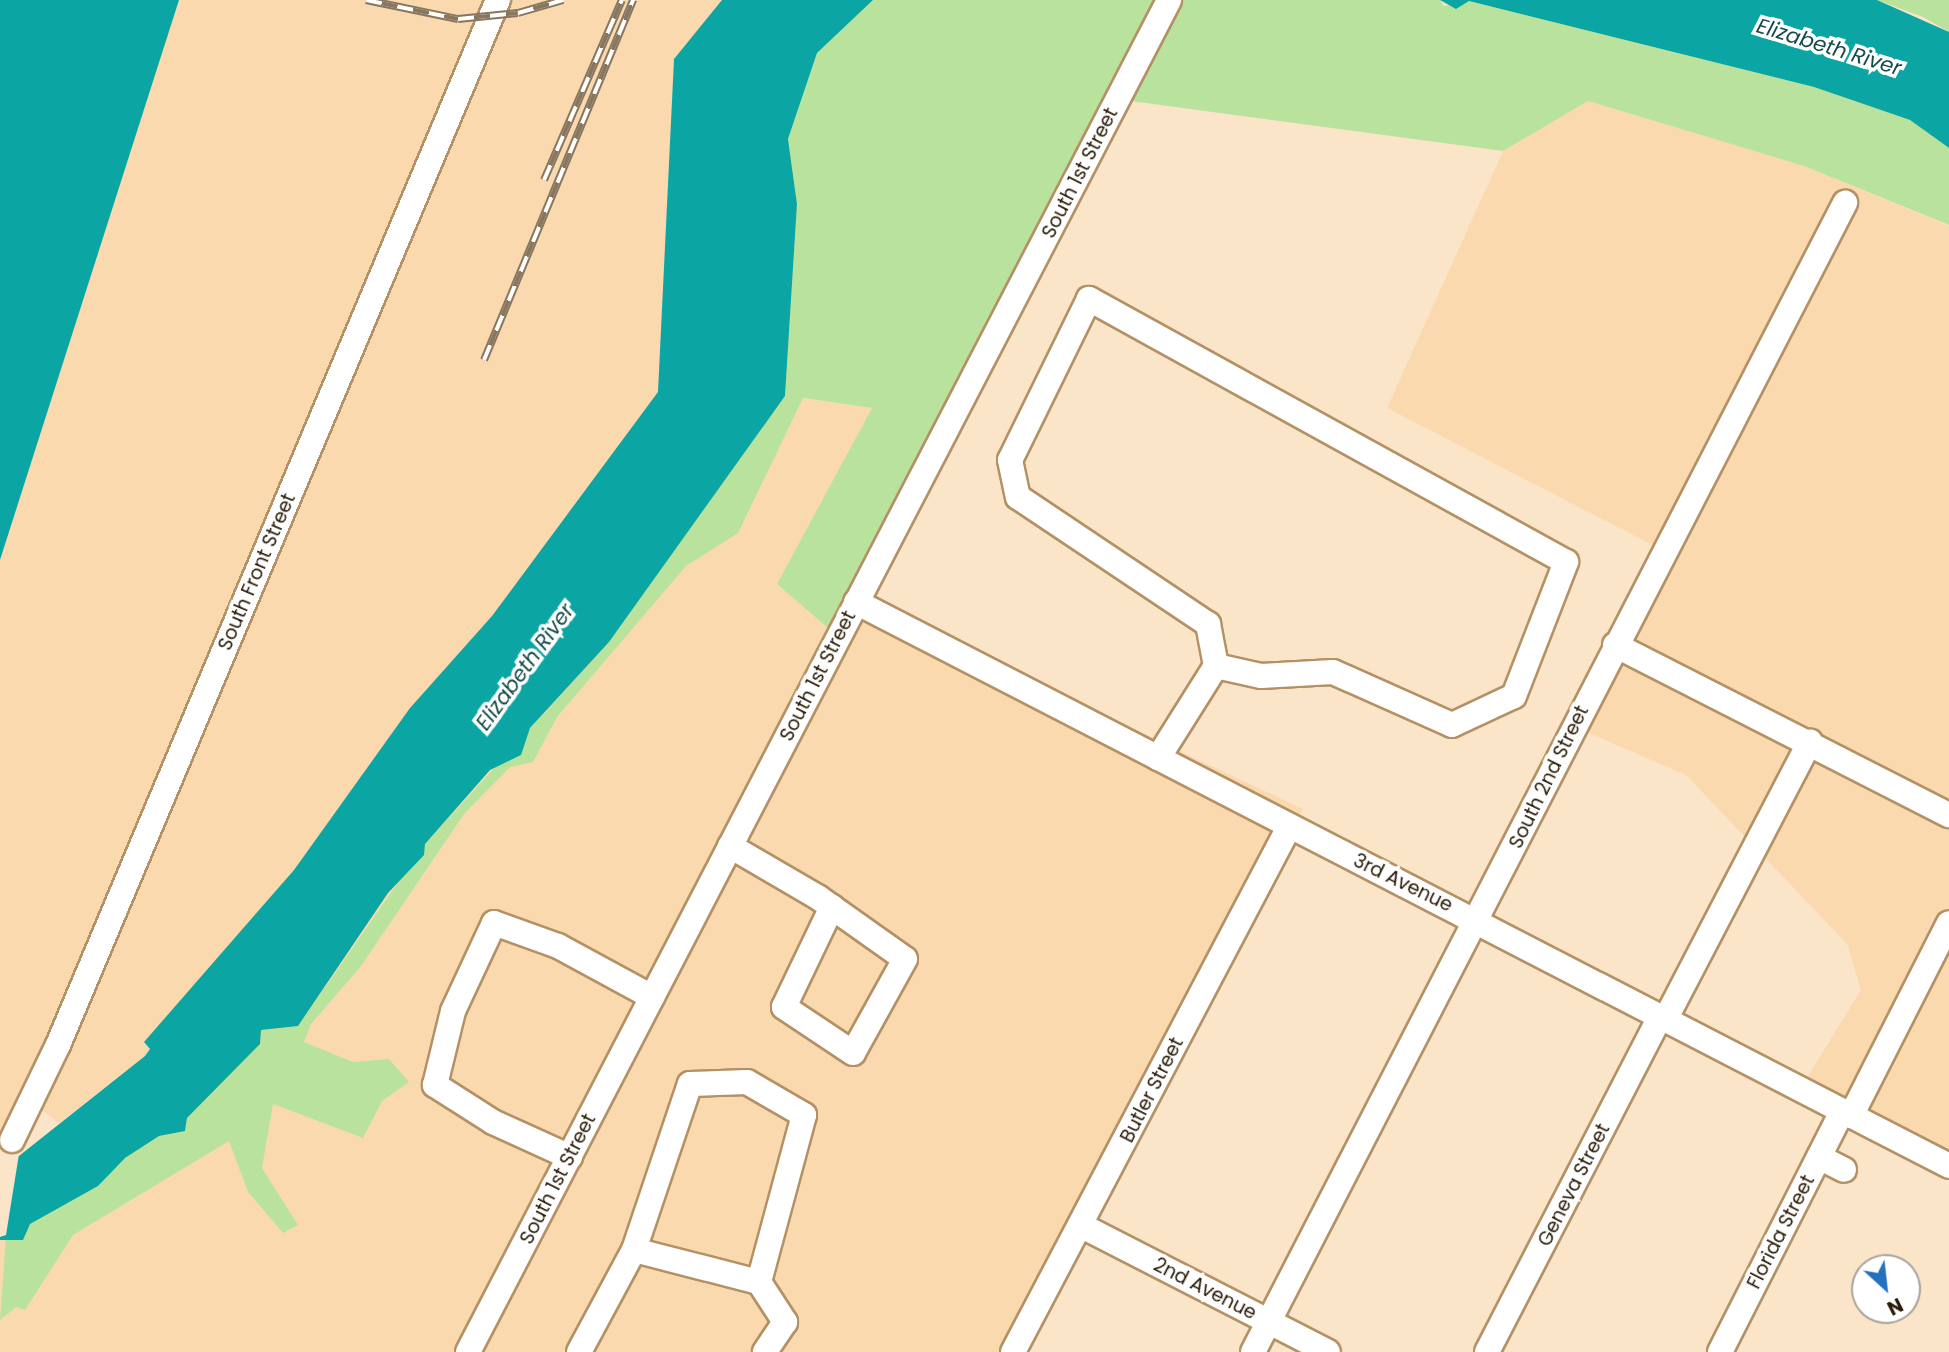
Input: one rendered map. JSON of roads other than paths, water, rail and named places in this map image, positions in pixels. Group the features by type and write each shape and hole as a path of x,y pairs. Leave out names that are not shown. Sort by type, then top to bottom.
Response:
{"street":[{"name":"South Front Street","path":"12,1140 58,1045 498,0"},
{"name":"South 1st Street","path":"468,1352 1169,0"},
{"name":"South 2nd Street","path":"1253,1352 1478,920 1615,645 1845,202"},
{"path":"1157,758 1216,666 1208,624 1017,497 1010,460 1089,299 1566,562 1514,696 1452,725 1333,672 1261,676 1216,666"},
{"name":"3rd Avenue","path":"856,602 1289,827 1478,920 1949,1167"},
{"path":"1615,645 1810,741 1949,815"},
{"name":"Geneva Street","path":"1487,1352 1810,741"},
{"name":"Butler Street","path":"1013,1352 1082,1226 1289,827"},
{"path":"730,846 832,907 905,959 853,1053 784,1007 832,907"},
{"path":"570,1157 493,1122 435,1085 453,1011 494,923 558,946 652,997"},
{"name":"Florida Street","path":"1720,1352 1819,1157 1847,1114 1949,923"},
{"path":"579,1352 634,1250 690,1084 747,1082 804,1115 759,1282"},
{"path":"1819,1157 1844,1170"},
{"name":"2nd Avenue","path":"1082,1226 1328,1352"},
{"path":"634,1250 759,1282 785,1322 765,1352"}],"water":[{"path":"0,0 179,0 0,560"},
{"name":"Elizabeth River","path":"722,0 873,0 817,53 788,139 797,204 785,396 609,642 530,728 521,755 490,770 425,844 424,855 388,893 298,1026 261,1030 260,1044 187,1118 185,1131 159,1136 125,1158 98,1186 30,1224 23,1240 0,1240 0,1171 145,1056 150,1049 144,1042 294,870 410,708 492,616 658,392 674,59"},
{"name":"Elizabeth River","path":"1440,0 1877,0 1949,32 1949,148 1910,120 1814,87 1469,1 1456,9"}],"railway":[{"path":"366,0 458,19 518,13 563,0"},
{"path":"544,180 622,0"},
{"path":"484,360 633,0"}]}
